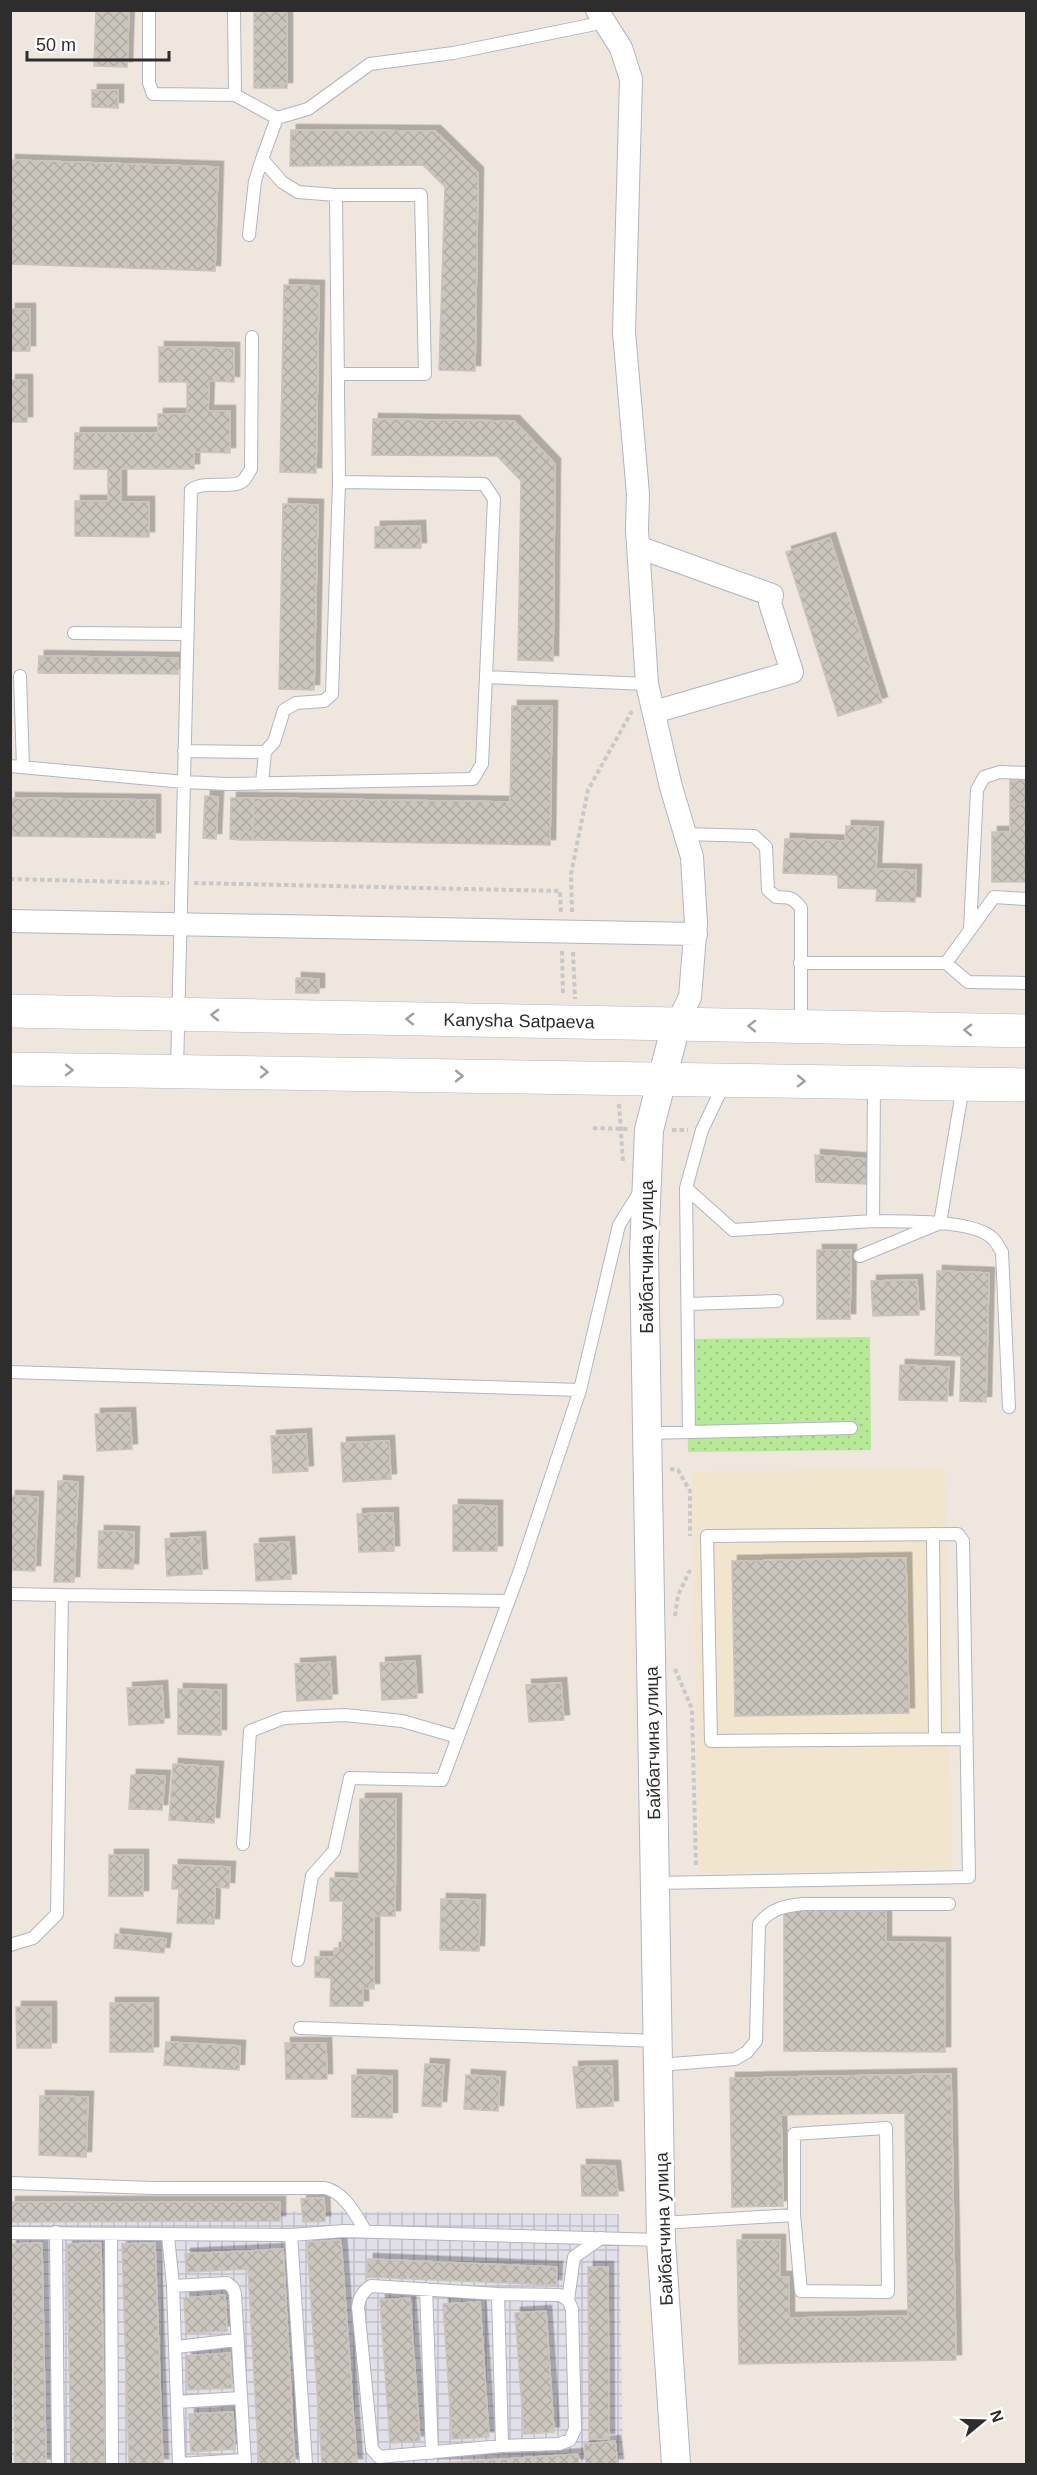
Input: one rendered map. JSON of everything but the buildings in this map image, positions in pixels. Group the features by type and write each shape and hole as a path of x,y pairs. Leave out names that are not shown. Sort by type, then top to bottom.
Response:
{"main road":[{"name":"Kanysha Satpaeva","path":"10,1011 179,1014 569,1009 676,1024 1026,1031"},
{"path":"10,1069 1026,1085"}],"street":[{"path":"601,16 621,48 631,79 624,332 638,494 638,547 647,684 671,787 692,857 696,934 690,997 676,1024"},
{"path":"638,547 772,595 770,603 792,672 654,712"},
{"path":"10,921 696,934"},
{"name":"Байбатчина улица","path":"676,1024 649,1130 644,1252 662,2232 676,2464"}],"lane":[{"path":"149,10 149,83 153,94 235,95 277,118 308,109 370,64 453,53 601,16"},
{"path":"234,10 235,95"},
{"path":"249,235 255,181 277,118"},
{"path":"262,159 282,182 298,192 336,195 421,195 425,374 338,374"},
{"path":"262,783 265,752 274,742 284,710 296,703 324,701 332,694 339,482 336,195"},
{"path":"177,1071 190,490 198,485 243,481 251,469 252,337"},
{"path":"20,676 17,767 184,782 262,783 473,779 482,764 494,499 484,484 339,482"},
{"path":"74,633 187,634"},
{"path":"486,677 647,684"},
{"path":"184,752 265,752"},
{"path":"970,930 977,790 984,777 1000,772 1026,772"},
{"path":"685,834 754,836 766,847 768,890 776,897 795,899 801,909 801,1027"},
{"path":"946,963 994,897 1026,899"},
{"path":"800,963 946,963 968,982 1026,983"},
{"path":"689,1432 686,1188 702,1130 725,1080"},
{"path":"873,1221 874,1082"},
{"path":"940,1223 963,1085"},
{"path":"298,1959 312,1876 334,1851 350,1778 442,1780 508,1601 580,1390 620,1225 647,1182"},
{"path":"686,1188 733,1230 873,1221 940,1223 978,1230 992,1237 1002,1252 1009,1407"},
{"path":"860,1256 940,1223"},
{"path":"688,1304 777,1301"},
{"path":"10,1372 580,1390"},
{"path":"648,1433 851,1428"},
{"path":"933,1534 935,1739"},
{"path":"656,1883 969,1877 967,1739 963,1541 957,1534 707,1536 711,1741 967,1739"},
{"path":"10,1594 508,1601"},
{"path":"10,1945 33,1938 57,1914 62,1595"},
{"path":"243,1844 250,1731 284,1718 345,1715 402,1721 458,1737"},
{"path":"300,2028 735,2059 747,2052 756,2041 759,1924 766,1914 783,1906 803,1904 949,1904"},
{"path":"886,2128 888,2292 801,2291 795,2215 794,2134 886,2128"},
{"path":"10,2183 154,2188 325,2188 332,2189 343,2198 366,2232"},
{"path":"10,2233 56,2232 168,2236 291,2235 344,2231 601,2238 795,2215"},
{"path":"56,2232 58,2464"},
{"path":"111,2235 112,2464"},
{"path":"291,2235 306,2464"},
{"path":"168,2236 173,2286 180,2464 244,2462 232,2288 227,2283 173,2286"},
{"path":"568,2300 560,2295 498,2294 371,2286 362,2294 358,2307 372,2449 380,2457 502,2446 559,2444 570,2440 575,2429 572,2309 568,2300 574,2257 601,2238"},
{"path":"426,2289 432,2453"},
{"path":"498,2294 502,2446"},
{"path":"176,2347 237,2340"},
{"path":"177,2402 240,2398"}],"path":[{"path":"569,1009 567,932 570,874 588,790 647,684"},
{"path":"10,879 177,883"},
{"path":"189,883 560,891 567,932 569,1009"},
{"path":"593,1128 620,1129"}],"shaded area":[{"path":"945,1468 952,1869 699,1873 692,1472"},
{"path":"11,2209 619,2214 623,2464 11,2464"}],"green space":[{"path":"870,1337 871,1450 688,1452 686,1339"}]}
